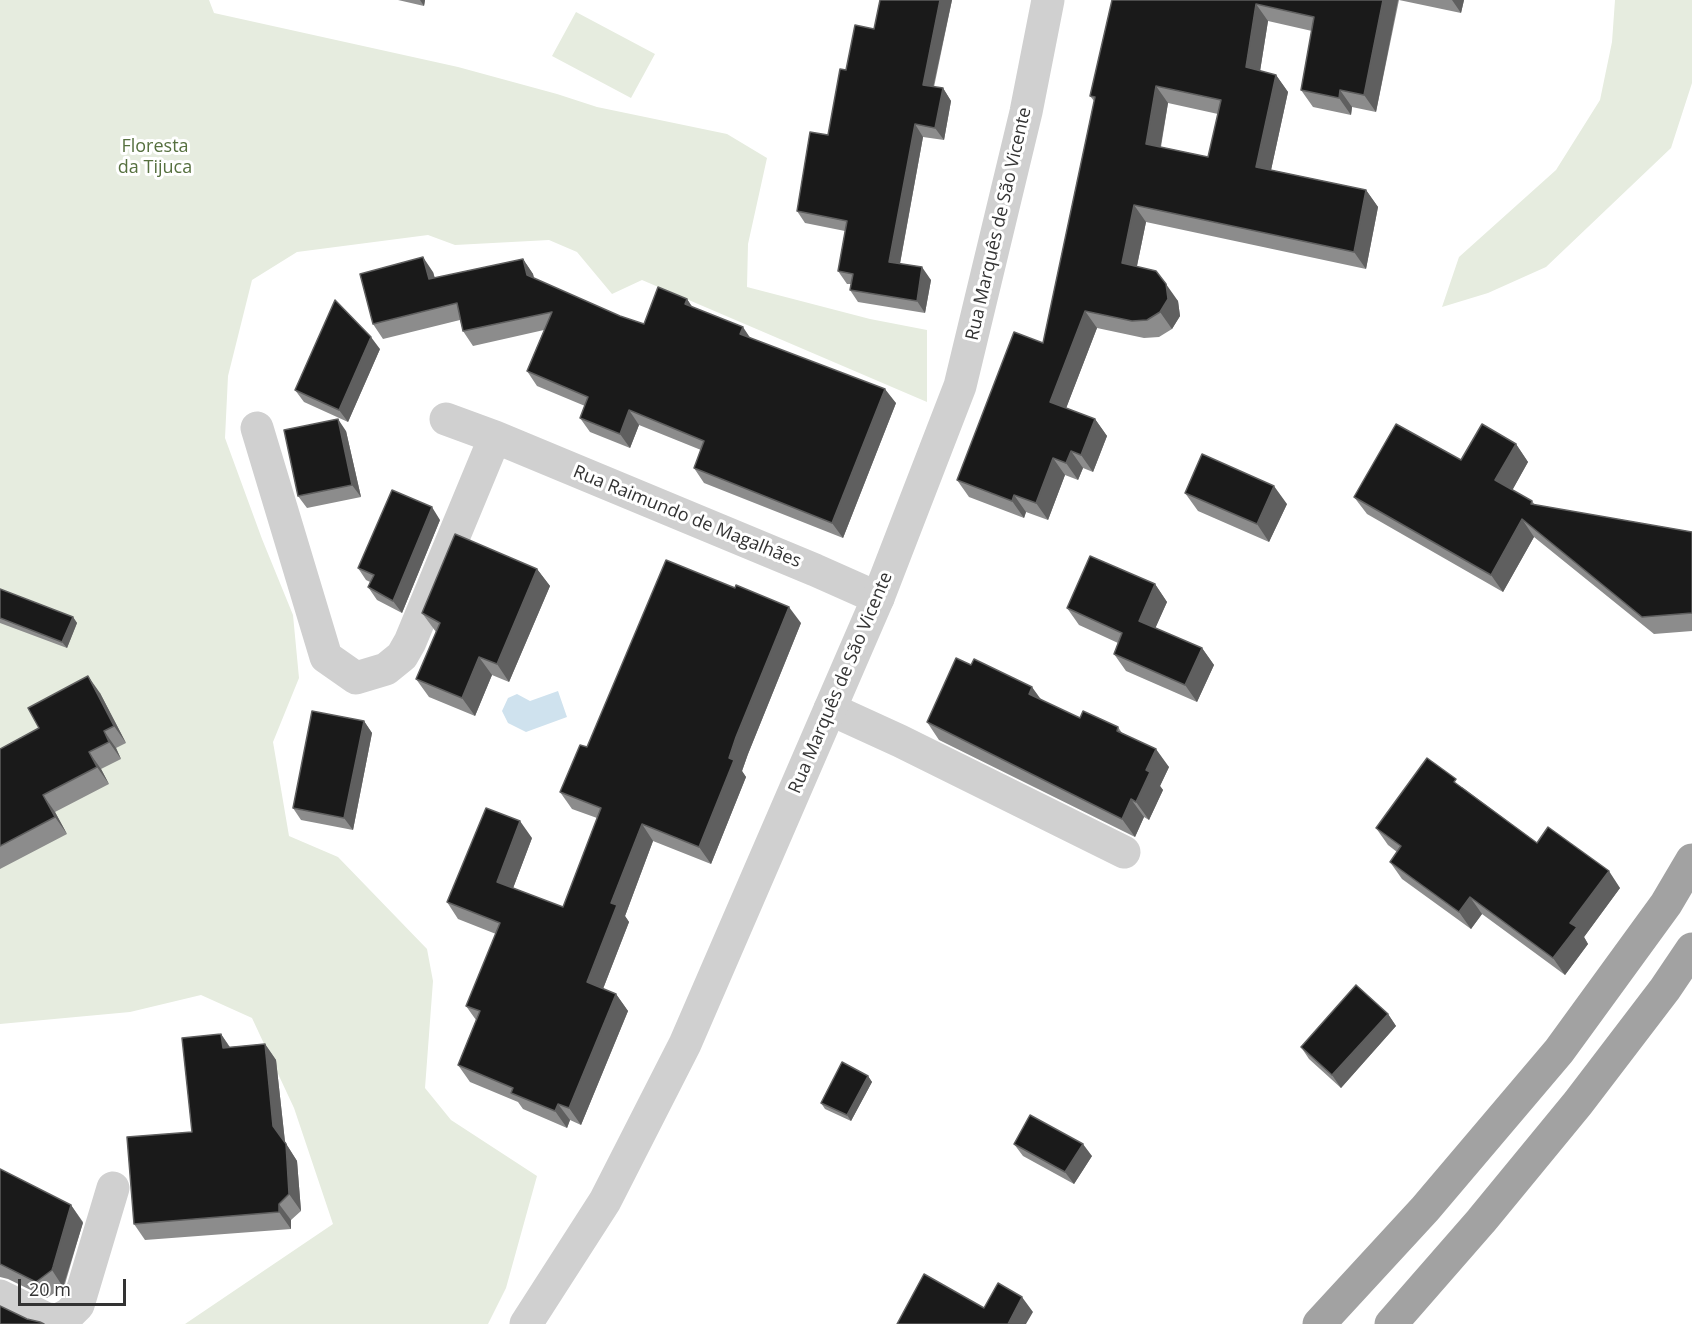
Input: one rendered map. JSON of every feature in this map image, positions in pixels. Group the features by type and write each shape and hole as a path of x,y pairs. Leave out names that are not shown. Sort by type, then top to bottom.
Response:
{"highway":[{"path":"1319,1324 1425,1209 1559,1051 1666,904 1692,860"},
{"path":"1391,1324 1481,1221 1578,1103 1665,989 1692,949"}],"street":[{"name":"Rua Marquês de São Vicente","path":"526,1324 605,1201 685,1044 878,598 960,386 1023,123 1048,0"},
{"name":"Rua Raimundo de Magalhães","path":"446,419 495,437 878,598"},
{"path":"257,428 326,657 356,678 386,669 402,656 410,642 495,437"},
{"path":"830,709 900,741 1124,852"},
{"path":"0,1296 47,1319 58,1320 69,1314 78,1305 113,1188"}],"green space":[{"name":"Floresta da Tijuca","path":"0,0 209,0 214,13 458,67 597,107 727,134 767,158 748,244 747,287 870,319 927,330 927,402 642,280 612,294 577,252 549,240 455,245 428,235 297,252 252,280 228,376 225,438 293,615 299,678 273,742 289,836 338,857 427,949 433,981 425,1088 451,1120 537,1176 506,1288 488,1324 185,1324 333,1224 294,1108 252,1018 201,995 130,1012 0,1024"},
{"path":"1615,0 1692,0 1692,83 1671,148 1546,267 1488,293 1442,307 1459,257 1556,170 1600,100 1612,42"},
{"path":"576,12 655,54 631,98 552,56"}],"water":[{"path":"558,691 567,717 526,732 508,723 502,711 508,698 517,694 530,701"}],"building":[{"path":"880,0 940,0 923,85 943,88 935,128 915,124 889,262 922,267 917,301 850,290 853,274 838,271 847,221 797,211 810,132 828,135 840,69 846,70 855,25 874,29"},
{"path":"1112,0 1383,0 1364,95 1340,90 1339,98 1301,90 1314,17 1256,4 1246,67 1276,75 1256,167 1366,190 1354,252 1134,205 1122,263 1156,271 1166,284 1168,299 1160,312 1147,320 1132,321 1085,311 1050,402 1095,419 1081,455 1071,451 1066,463 1053,458 1036,503 1014,495 1012,501 957,480 1014,332 1043,343 1095,97 1090,96","holes":["1156,86 1221,100 1208,157 1146,144"]},
{"path":"423,257 429,279 523,259 527,275 620,316 644,324 658,287 687,299 685,304 743,327 740,334 885,389 832,523 694,468 704,441 629,410 620,434 580,418 588,397 527,371 552,312 463,331 457,303 373,324 360,274"},
{"path":"335,300 371,337 339,410 295,390"},
{"path":"338,419 352,485 298,496 284,430"},
{"path":"1396,424 1461,460 1482,424 1516,444 1495,480 1532,501 1531,504 1692,532 1692,613 1642,617 1522,519 1491,575 1354,497"},
{"path":"1202,454 1274,486 1257,524 1185,493"},
{"path":"392,490 432,507 393,601 368,587 374,575 358,568"},
{"path":"455,534 537,569 497,664 479,657 462,698 416,679 440,623 422,613"},
{"path":"1090,556 1155,584 1139,621 1202,648 1185,685 1114,654 1122,633 1067,608"},
{"path":"666,560 789,607 736,737 729,758 734,760 699,847 642,824 611,903 617,905 587,982 616,994 569,1108 558,1104 555,1111 511,1093 513,1088 458,1065 480,1011 466,1006 500,923 447,902 486,808 520,821 497,882 563,907 601,808 560,792 580,745 587,747"},
{"path":"0,589 73,617 62,642 0,618"},
{"path":"956,658 971,665 974,659 1032,687 1029,694 1080,718 1083,711 1118,727 1117,731 1156,749 1146,770 1150,772 1136,802 1131,799 1122,819 927,722"},
{"path":"88,676 114,726 104,731 109,742 89,752 97,767 43,795 55,817 0,846 0,749 39,728 28,708"},
{"path":"312,711 364,721 344,818 293,808"},
{"path":"1427,758 1456,779 1454,782 1537,843 1548,827 1609,871 1570,923 1577,927 1553,958 1470,897 1459,912 1390,862 1401,846 1376,828"},
{"path":"1356,985 1388,1014 1332,1075 1301,1047"},
{"path":"221,1034 223,1048 265,1044 273,1126 286,1144 289,1194 279,1204 279,1212 134,1224 127,1137 192,1132 182,1038"},
{"path":"842,1062 868,1076 847,1115 821,1103"},
{"path":"1030,1115 1083,1144 1065,1172 1014,1144"},
{"path":"0,1169 71,1205 52,1270 36,1282 0,1264"},
{"path":"924,1274 984,1308 998,1283 1022,1297 1008,1324 897,1324"},
{"path":"0,1306 27,1319 44,1324 0,1324"}]}
